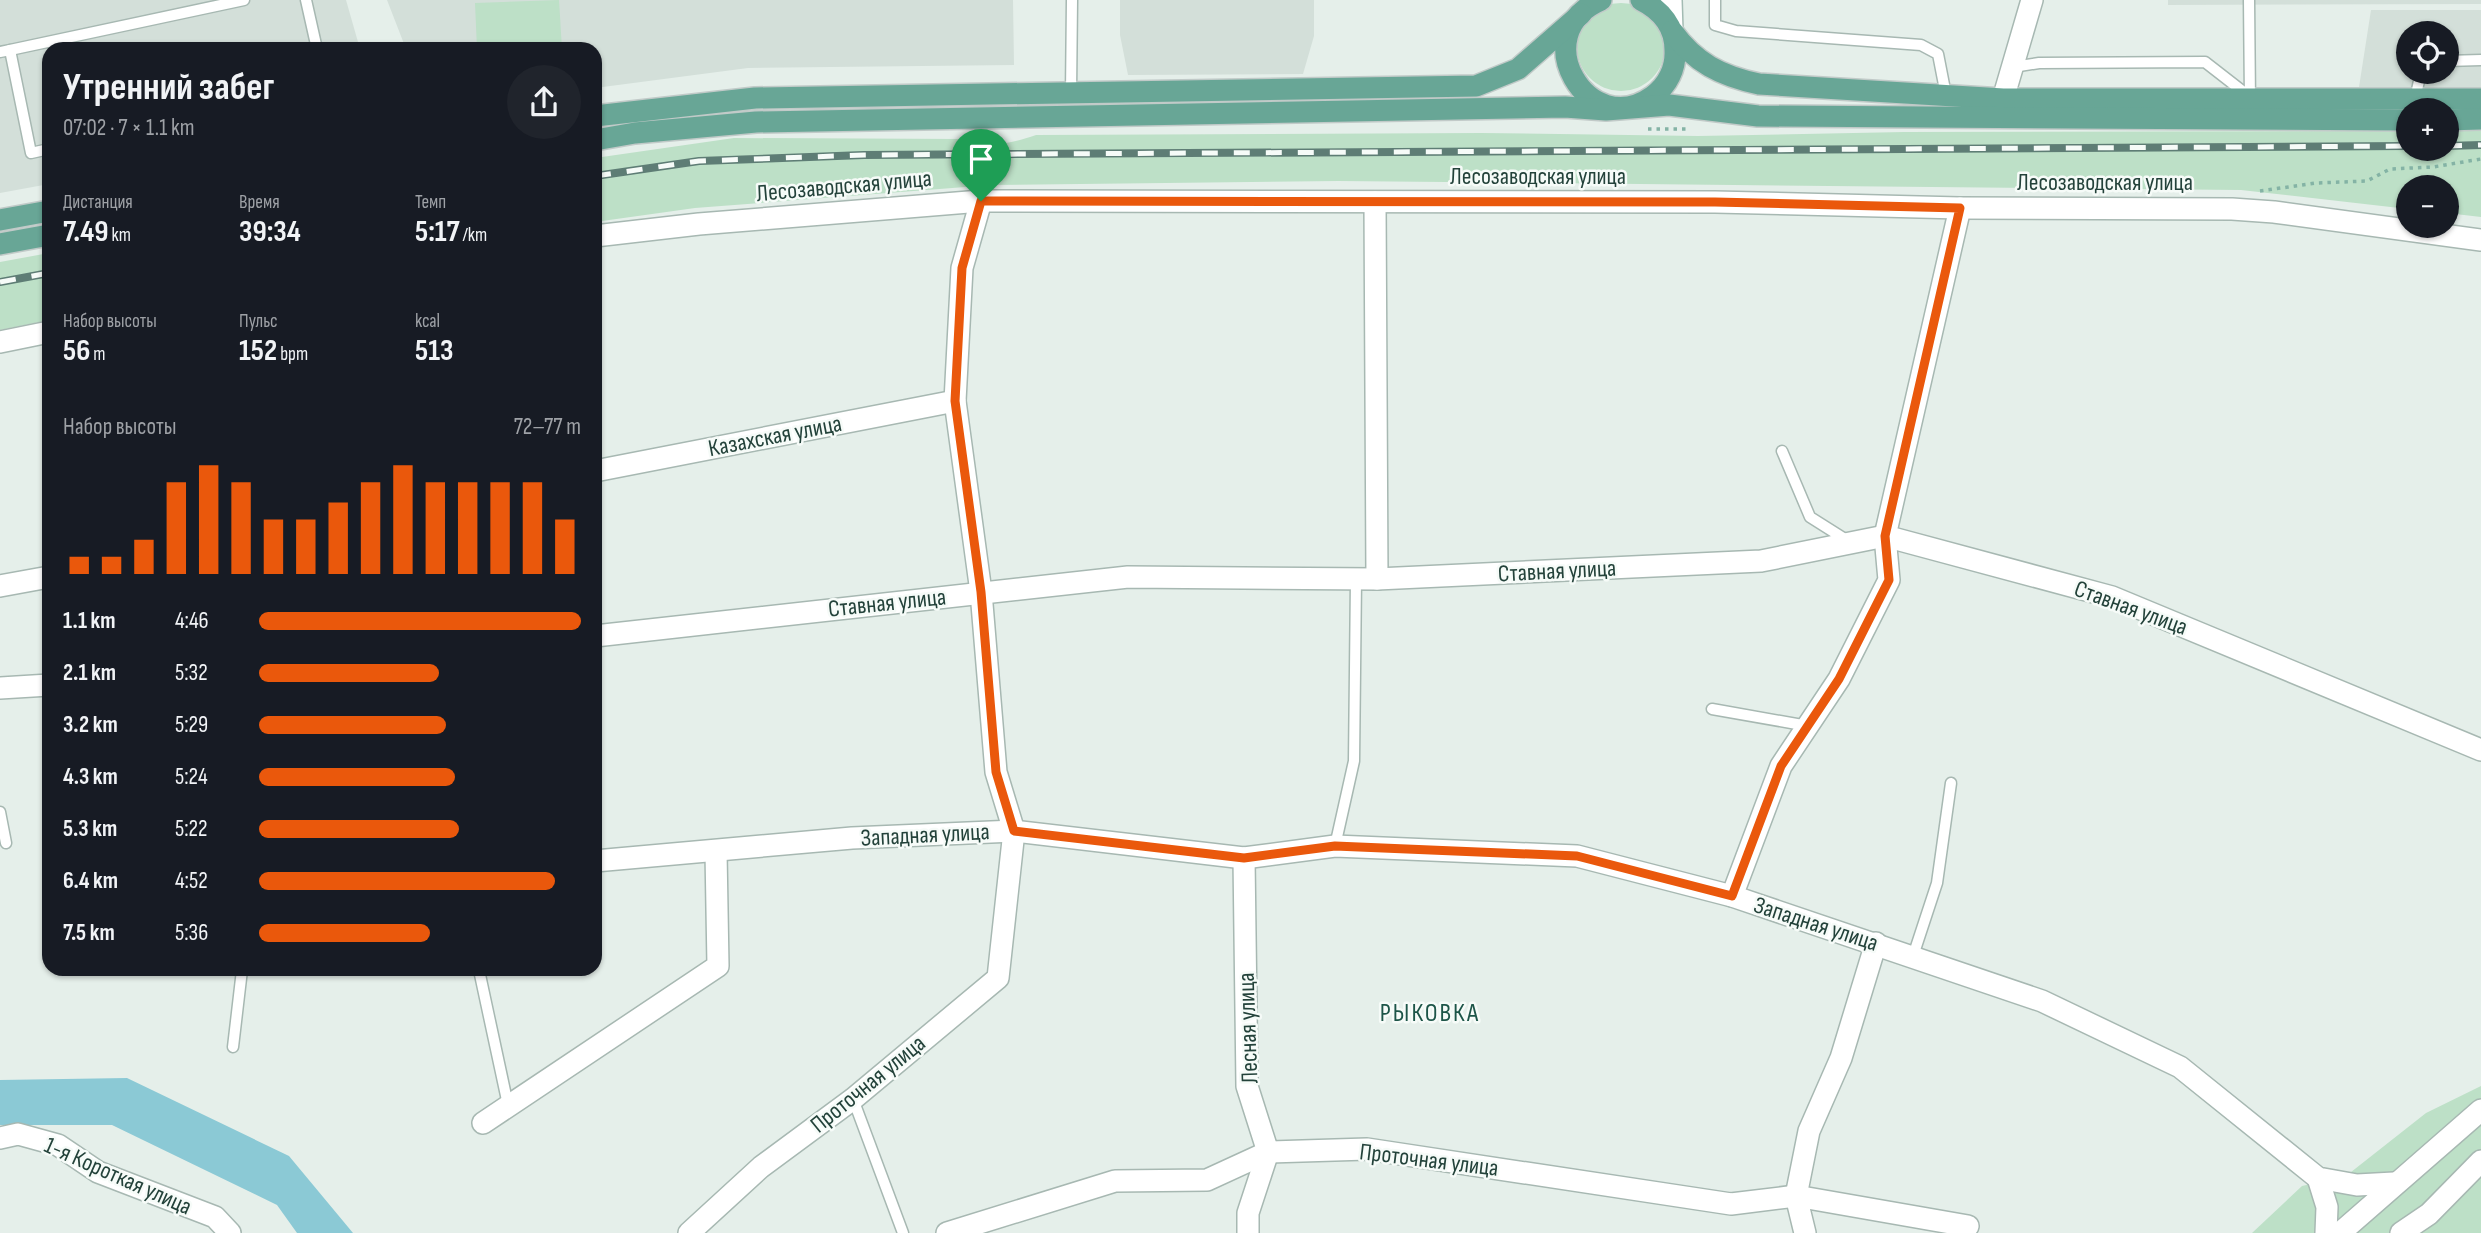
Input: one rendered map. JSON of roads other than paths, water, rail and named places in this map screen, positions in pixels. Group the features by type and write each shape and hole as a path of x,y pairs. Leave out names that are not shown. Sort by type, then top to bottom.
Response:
{"main road":[{"path":"602,115 755,98 1476,86 1518,69 1587,7 1601,0"},
{"path":"1641,0 1660,13 1672,31 1703,65 1736,79 1759,84 2003,99 2250,106 2396,119"},
{"path":"1587,7 1568,34 1568,69 1580,89 1600,103 1623,107 1648,99 1667,81 1675,57 1672,31"},
{"path":"2459,99 2481,99"},
{"path":"602,139 635,133 757,122 1551,107 1606,110 1669,105 1758,116 2250,106 2396,100"},
{"path":"2459,120 2481,119"},
{"path":"0,220 42,212"},
{"path":"0,244 42,236"}],"street":[{"path":"1671,0 1672,31"},
{"path":"2003,99 2032,0"},
{"path":"981,201 962,268 955,401 981,592 996,772 1014,831"},
{"name":"Лесозаводская улица","path":"602,235 699,224 981,201 1715,202 1960,208 2232,209 2274,212 2481,240"},
{"path":"1366,579 1375,202"},
{"path":"1732,896 1781,766 1839,679 1889,580 1885,536 1960,208"},
{"path":"0,342 42,333"},
{"name":"Казахская улица","path":"602,470 955,401"},
{"name":"Ставная улица","path":"602,635 1128,577 1366,579 1761,561 1885,536 2112,597 2481,750"},
{"path":"0,586 42,578"},
{"path":"0,688 42,685"},
{"name":"Западная улица","path":"602,860 852,838 1014,831 1244,858 1335,846 1577,856 1732,896 2042,1001 2180,1067 2318,1178 2357,1185 2394,1183"},
{"name":"Проточная улица","path":"689,1233 761,1167 853,1099 998,978 1014,831"},
{"path":"483,1123 718,966 716,852"},
{"name":"Лесная улица","path":"1244,858 1247,1086 1268,1152"},
{"path":"1805,1233 1796,1196 1809,1131 1841,1058 1875,943"},
{"path":"2340,1233 2394,1183 2481,1110"},
{"name":"1-я Короткая улица","path":"0,1138 18,1134 58,1145 98,1172 215,1217 230,1233"},
{"name":"Проточная улица","path":"947,1233 1115,1181 1207,1180 1268,1152 1367,1149 1731,1204 1796,1196 1968,1226"},
{"path":"1248,1233 1248,1213 1268,1152"},
{"path":"2401,1233 2428,1214 2481,1161"},
{"path":"2318,1178 2327,1207 2326,1233"}],"lane":[{"path":"47,42 244,0"},
{"path":"306,0 315,42"},
{"path":"1072,0 1072,93"},
{"path":"1715,0 1715,25 1736,31 1921,45 1938,54 1946,96"},
{"path":"2249,0 2250,106"},
{"path":"42,43 5,51 31,153 42,151"},
{"path":"2459,61 2481,60"},
{"path":"2013,68 2039,63 2205,62 2250,106"},
{"path":"1783,452 1810,517 1850,543"},
{"path":"1335,846 1354,761 1366,579"},
{"path":"1712,709 1808,726"},
{"path":"1913,956 1937,883 1951,783"},
{"path":"0,812 6,843"},
{"path":"233,1047 241,976"},
{"path":"480,976 508,1105"},
{"path":"853,1099 903,1233"}],"water":[{"path":"127,1078 289,1156 353,1233 297,1233 277,1205 112,1125 0,1125 0,1080"}],"railway":[{"path":"2459,146 2481,145"},
{"path":"602,175 699,161 864,155 2396,146"},
{"path":"0,282 42,274"}],"district":[{"name":"РЫКОВКА","path":"1430,1013"}]}
